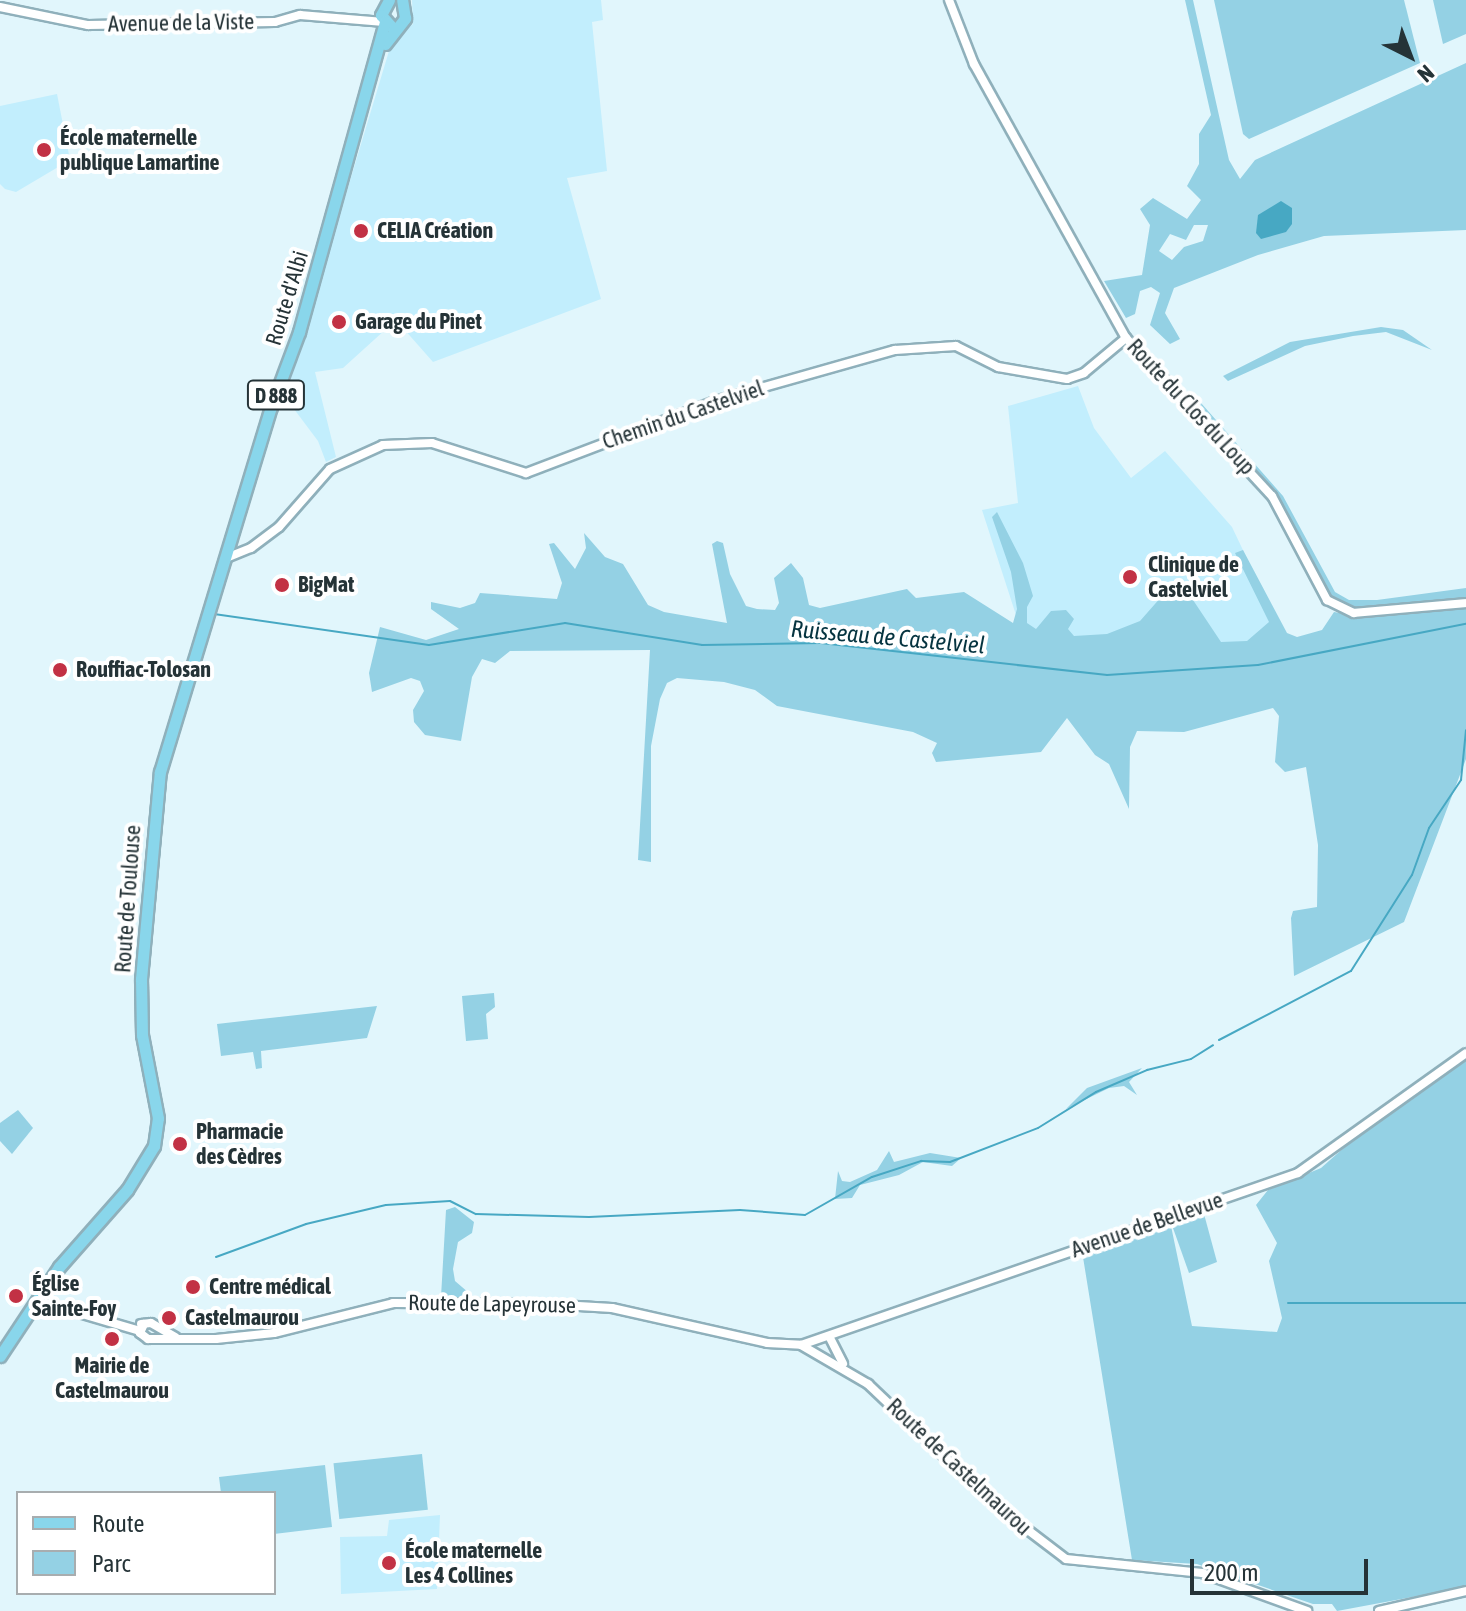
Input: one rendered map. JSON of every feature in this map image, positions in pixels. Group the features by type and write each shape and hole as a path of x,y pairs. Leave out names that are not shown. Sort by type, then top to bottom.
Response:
{"main road":[{"path":"384,22 399,25 406,15 402,2 387,3"},
{"name":"Route d'Albi","path":"170,733 379,55 387,3"},
{"name":"Route d'Albi","path":"379,55 399,25"},
{"name":"Route de Toulouse","path":"38,1301 109,1208 146,1166 154,1146 158,1118 142,1035 142,965 155,811 170,733"},
{"name":"D 888","path":"0,1356 38,1301"}],"street":[{"name":"Route du Clos du Loup","path":"949,0 974,64 1126,338 1272,496 1334,606 1365,613 1466,603"},
{"name":"Avenue de la Viste","path":"362,18 387,3"},
{"name":"Avenue de la Viste","path":"0,7 88,25 275,22 300,15 384,22"},
{"name":"Chemin du Castelviel","path":"226,558 262,541 330,469 383,445 432,443 526,473 718,400 895,350 956,346 998,367 1067,379 1084,373 1126,338"},
{"path":"231,541 243,546 262,541"},
{"name":"Avenue de Bellevue","path":"801,1345 830,1341 1298,1173 1466,1053"},
{"path":"38,1301 142,1328 151,1338 155,1327"},
{"name":"Route de Lapeyrouse","path":"151,1338 267,1334 393,1303 581,1306 801,1345"},
{"name":"Route de Lapeyrouse","path":"142,1328 155,1327 183,1339"},
{"path":"822,1355 830,1341"},
{"name":"Route de Castelmaurou","path":"830,1341 846,1368"},
{"name":"Route de Castelmaurou","path":"801,1345 846,1368 914,1423 1016,1523 1066,1559 1202,1573 1307,1611"},
{"path":"1379,1611 1444,1593 1466,1591"}],"shaded area":[{"path":"412,0 601,0 603,20 592,22 607,171 567,178 601,299 433,362 396,320 343,368 315,372 336,457 326,462 318,441 285,397 389,51 396,37 413,24"},
{"path":"57,94 70,160 16,192 5,189 0,184 0,106"},
{"path":"1281,201 1292,208 1292,224 1286,232 1261,239 1256,233 1258,215"},
{"name":"Clinique de Castelviel","path":"1078,386 1094,428 1131,478 1165,451 1232,527 1280,628 1220,653 1026,646 982,510 1018,503 1008,406"},
{"name":"École maternelle Les 4 Collines","path":"440,1515 437,1589 341,1594 340,1537 387,1536 389,1520"}],"green space":[{"path":"1185,0 1193,0 1229,160 1240,179 1255,160 1466,63 1466,230 1324,236 1258,255 1174,288 1165,313 1180,339 1170,344 1150,325 1160,293 1151,287 1140,291 1135,314 1126,318 1104,281 1142,275 1150,225 1140,209 1153,198 1187,219 1201,200 1187,186 1199,164 1199,134 1211,115","holes":["1194,225 1208,225 1203,241 1184,247 1172,260 1159,251 1170,234 1186,240"]},
{"path":"1214,0 1404,0 1420,63 1249,139 1243,134"},
{"path":"1433,0 1466,0 1466,34 1443,44"},
{"path":"1381,327 1403,330 1432,350 1386,332 1353,336 1305,346 1228,381 1223,376 1290,342"},
{"path":"1201,403 1283,496 1335,592 1349,600 1377,600 1466,588 1466,600 1351,610 1335,603 1275,496 1193,404"},
{"path":"997,512 1023,563 1033,596 1027,607 1027,623 1036,629 1051,611 1066,610 1074,619 1068,629 1074,636 1107,634 1140,621 1162,596 1183,585 1221,642 1247,641 1269,622 1235,553 1243,550 1287,633 1297,637 1322,630 1334,612 1361,617 1466,607 1466,759 1404,922 1294,976 1291,918 1293,911 1317,907 1318,845 1306,767 1285,772 1275,762 1279,716 1273,708 1184,732 1137,731 1130,747 1129,809 1109,764 1095,755 1067,718 1041,752 936,762 932,753 937,743 913,732 777,706 755,690 724,682 677,678 667,683 660,699 651,746 651,862 638,860 650,650 510,651 495,663 482,659 472,677 461,741 425,735 414,722 413,710 424,691 420,681 411,678 372,692 369,673 380,627 426,640 459,629 431,609 431,602 460,608 475,603 480,593 557,599 562,583 549,544 554,543 575,569 586,548 584,533 605,557 623,564 648,605 664,612 727,623 712,544 717,541 723,543 730,574 746,606 775,610 779,603 774,578 791,563 803,578 809,605 820,608 907,589 916,598 964,592 1013,623 1017,609 1011,572 992,517"},
{"path":"494,993 495,1007 486,1014 488,1039 466,1041 462,996"},
{"path":"377,1006 367,1038 261,1051 262,1068 256,1069 253,1052 221,1056 217,1024"},
{"path":"1466,1058 1466,1587 1337,1611 1332,1604 1313,1604 1197,1564 1132,1560 1082,1251 1171,1226 1192,1326 1277,1332 1282,1318 1269,1261 1277,1243 1256,1205 1268,1190 1321,1168 1372,1123"},
{"path":"1142,1068 1129,1082 1137,1095 1124,1086 1109,1088 1066,1109 1087,1088"},
{"path":"18,1110 33,1128 12,1154 0,1141 0,1123"},
{"path":"889,1151 894,1162 930,1153 961,1158 952,1166 923,1162 899,1175 860,1185 852,1198 835,1199 838,1171 842,1181 850,1182 877,1170"},
{"path":"455,1207 474,1222 472,1233 458,1242 453,1269 455,1281 469,1293 461,1299 441,1297 446,1210"},
{"path":"1204,1214 1217,1262 1189,1273 1173,1228 1180,1220"},
{"path":"422,1454 428,1510 339,1519 333,1463"},
{"path":"325,1465 332,1527 276,1534 276,1491 221,1491 219,1477"}],"waterway":[{"name":"Ruisseau de Castelviel","path":"214,614 429,645 565,623 702,645 821,643 1107,675 1258,665 1466,624"},
{"name":"Ruisseau de Castelviel","path":"1219,1040 1351,971 1412,875 1429,828 1461,780 1466,730"},
{"path":"216,1257 306,1224 386,1205 450,1201 476,1214 589,1217 740,1210 805,1215 872,1177 921,1161 950,1162 1038,1128 1096,1092 1147,1070 1191,1059 1213,1045"},
{"path":"1288,1303 1466,1303"}],"place":[{"name":"École maternelle publique Lamartine","path":"44,150"},
{"name":"CELIA Création","path":"361,231"},
{"name":"Garage du Pinet","path":"339,322"},
{"name":"Clinique de Castelviel","path":"1130,577"},
{"name":"BigMat","path":"282,585"},
{"name":"Rouffiac-Tolosan","path":"60,670"},
{"name":"Pharmacie des Cèdres","path":"180,1144"},
{"name":"Centre médical","path":"193,1287"},
{"name":"Église Sainte-Foy","path":"16,1296"},
{"name":"Castelmaurou","path":"169,1318"},
{"name":"Mairie de Castelmaurou","path":"112,1339"},
{"name":"École maternelle Les 4 Collines","path":"389,1563"}]}
